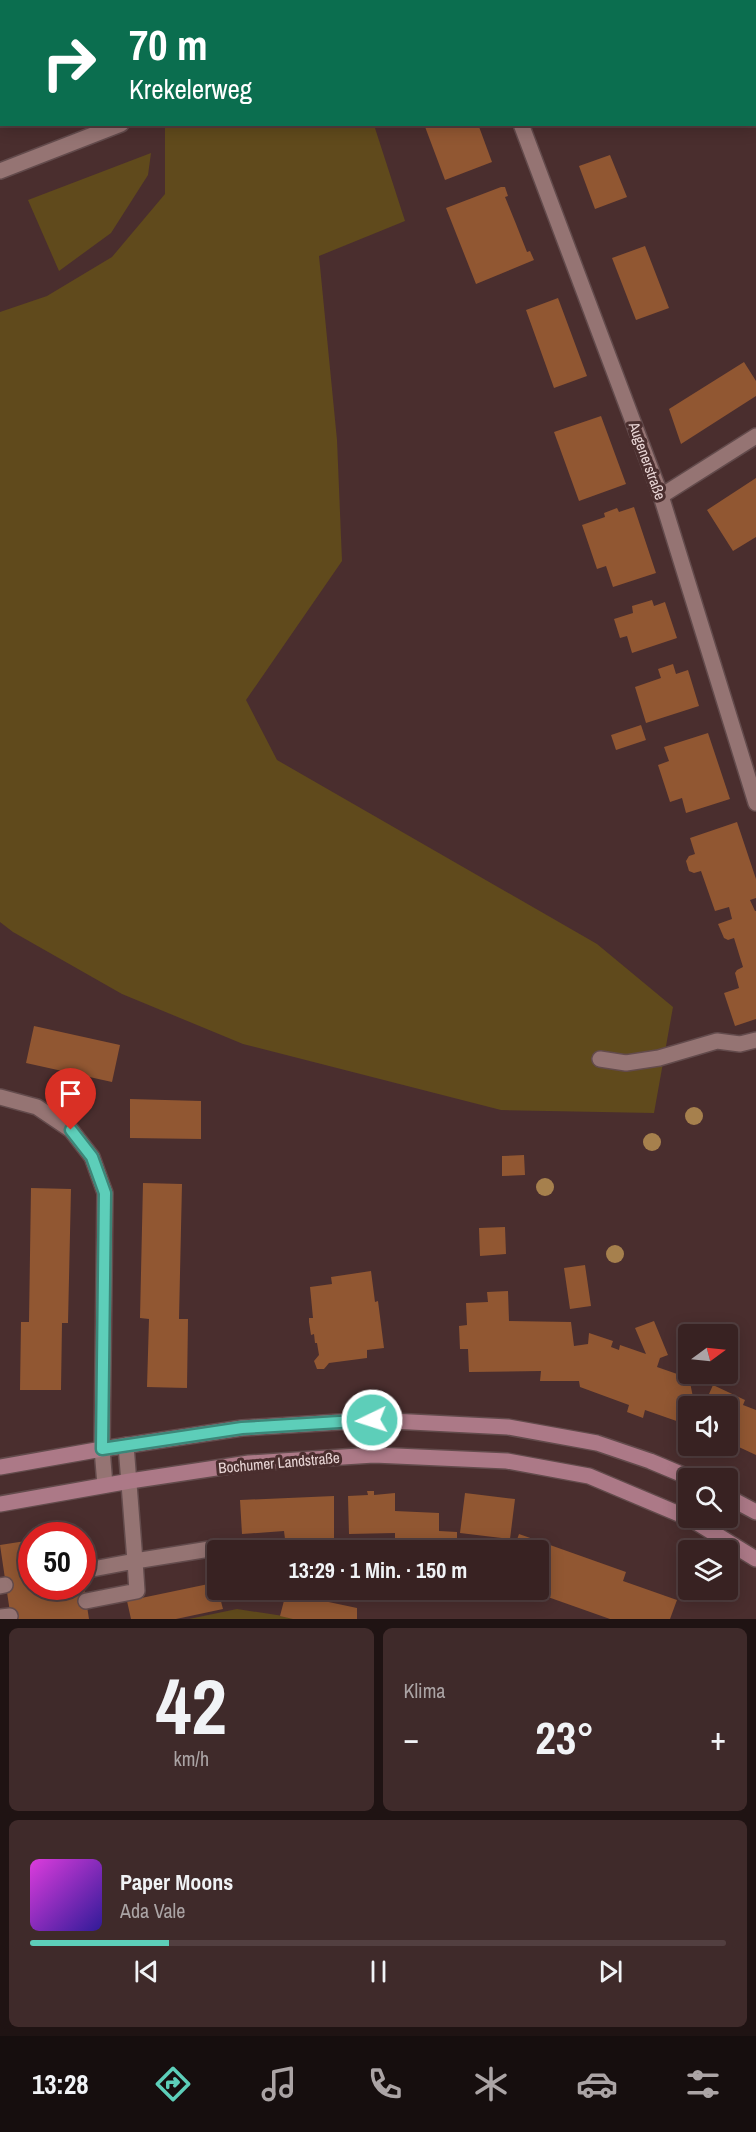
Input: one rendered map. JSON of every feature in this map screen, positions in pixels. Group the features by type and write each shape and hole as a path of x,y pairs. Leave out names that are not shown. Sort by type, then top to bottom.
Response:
{"main road":[{"path":"0,1467 242,1428 372,1420 508,1427 597,1443 678,1473"},
{"name":"Bochumer Landstraße","path":"0,1504 249,1463 374,1455 507,1461 589,1476 691,1520 756,1559"},
{"path":"738,1502 756,1512"}],"street":[{"path":"0,171 86,131 112,126"},
{"name":"Augenerstraße","path":"522,126 661,495 756,803"},
{"path":"661,495 756,436"},
{"path":"600,1059 626,1063 659,1058 717,1041 740,1044 756,1040"},
{"path":"0,1097 37,1107 71,1130 92,1157 105,1193 102,1449 105,1485"},
{"path":"86,1601 137,1591 126,1445"},
{"path":"96,1568 207,1550"}],"shaded area":[{"path":"165,126 374,126 405,221 319,256 337,440 342,561 246,700 277,760 597,944 673,1007 654,1113 501,1110 243,1044 122,994 13,932 0,922 0,312 47,296 112,257 165,194"},
{"path":"151,153 148,175 111,233 59,271 28,200"},
{"path":"237,1609 303,1619 189,1619"}],"building":[{"path":"425,126 479,126 492,162 445,180"},
{"path":"610,155 627,197 595,209 579,166"},
{"path":"505,187 508,196 505,197 527,252 530,251 534,260 476,284 446,208"},
{"path":"645,246 669,308 636,320 612,258"},
{"path":"558,298 587,376 554,388 526,310"},
{"path":"744,362 756,381 756,396 681,444 669,409"},
{"path":"601,416 626,484 579,501 554,432"},
{"path":"756,478 756,537 733,551 707,510"},
{"path":"634,507 656,573 613,587 606,566 597,569 582,525 605,517 604,513 617,508 619,512"},
{"path":"652,600 654,606 665,602 677,638 632,653 627,636 620,638 614,619 633,613 632,606"},
{"path":"673,664 676,674 688,670 699,706 646,723 635,687 661,678 658,669"},
{"path":"641,725 646,740 616,750 611,735"},
{"path":"708,733 730,799 686,813 682,798 670,802 658,765 669,761 664,747"},
{"path":"737,822 756,879 756,898 750,900 756,911 756,1019 735,1026 724,993 739,988 735,973 743,967 734,938 728,940 724,938 718,924 732,919 729,907 715,911 701,871 694,873 689,871 686,861 689,856 695,854 690,838"},
{"path":"34,1026 120,1045 112,1082 26,1063"},
{"path":"130,1099 201,1101 201,1139 130,1138"},
{"path":"524,1155 525,1175 502,1176 502,1156"},
{"path":"143,1183 182,1184 179,1319 188,1319 187,1388 147,1387 149,1319 140,1318"},
{"path":"31,1188 71,1189 68,1323 62,1323 61,1390 20,1390 21,1322 29,1322"},
{"path":"505,1227 506,1254 480,1256 479,1228"},
{"path":"585,1265 591,1306 570,1309 564,1268"},
{"path":"371,1271 375,1302 378,1301 384,1348 367,1350 367,1358 329,1363 324,1369 317,1369 314,1361 319,1355 317,1343 315,1343 314,1334 311,1335 309,1322 309,1318 313,1318 310,1287 332,1284 331,1277"},
{"path":"508,1291 509,1321 571,1322 574,1346 588,1344 589,1333 613,1341 611,1347 619,1350 620,1345 646,1354 635,1328 654,1321 668,1355 660,1358 657,1367 678,1374 678,1384 690,1384 693,1396 678,1396 678,1422 645,1410 643,1418 627,1412 629,1405 580,1387 579,1381 540,1381 541,1371 469,1372 468,1349 460,1349 459,1326 467,1325 466,1303 488,1302 487,1292"},
{"path":"713,1385 736,1396 698,1396 709,1394"},
{"path":"738,1397 745,1400 743,1405 756,1410 756,1455 738,1447"},
{"path":"367,1491 374,1491 374,1495 395,1493 395,1511 439,1513 439,1531 457,1532 457,1540 395,1540 395,1533 349,1534 348,1496 368,1495"},
{"path":"465,1493 515,1499 510,1539 460,1533"},
{"path":"334,1496 334,1540 285,1539 284,1531 242,1534 240,1500"},
{"path":"519,1534 536,1540 517,1540"},
{"path":"18,1542 18,1600 86,1600 89,1619 11,1619 0,1545"},
{"path":"549,1545 626,1572 623,1581 677,1600 670,1619 610,1619 549,1597"},
{"path":"207,1584 207,1600 221,1600 223,1609 176,1619 131,1619 127,1601"},
{"path":"284,1600 319,1600 357,1608 357,1619 293,1619 280,1616"}],"route":[{"path":"71,1130 92,1157 105,1193 102,1449 242,1428 372,1420"}]}
